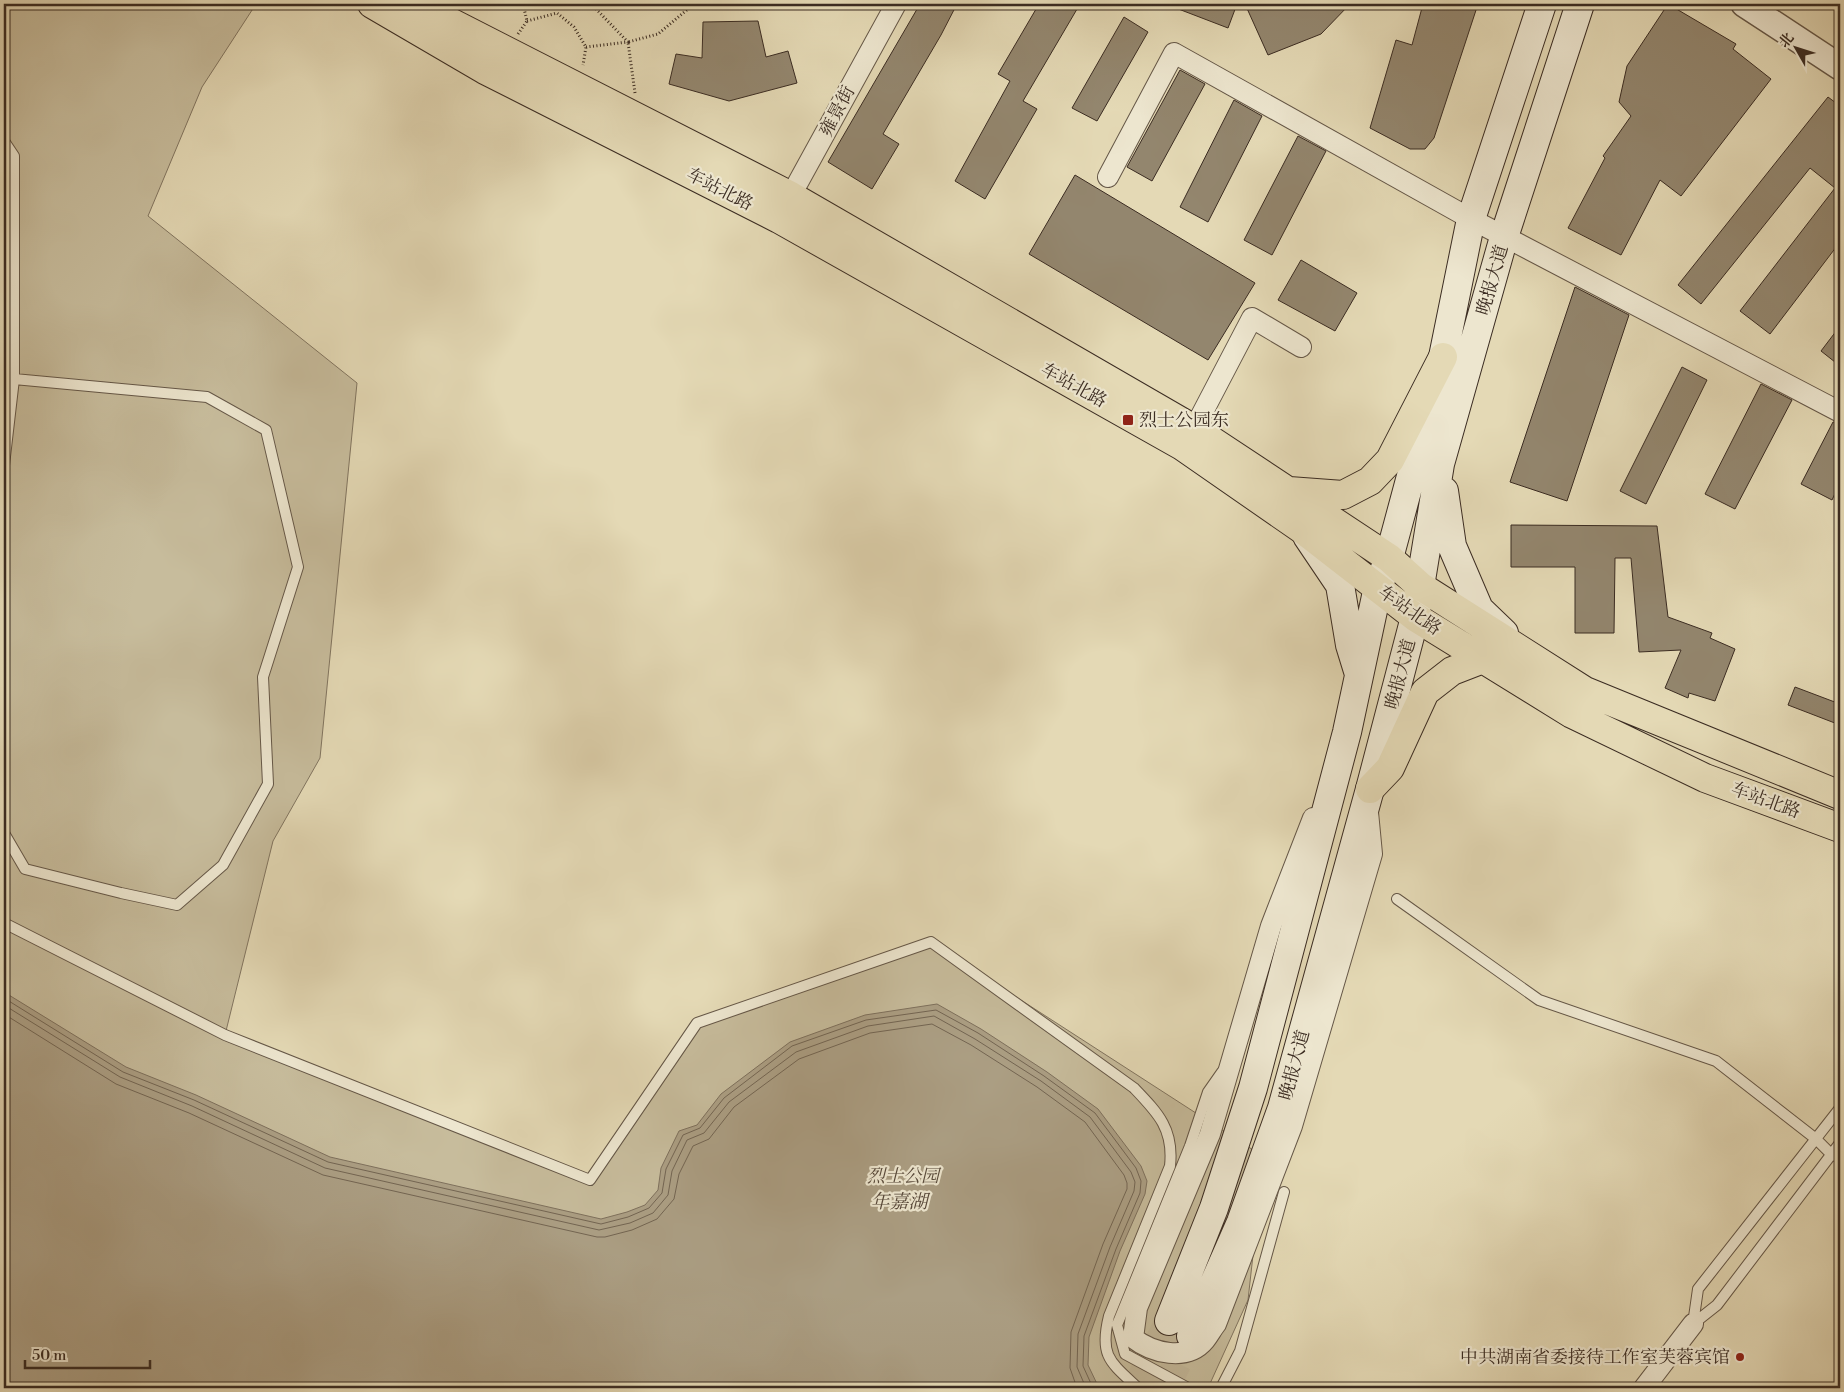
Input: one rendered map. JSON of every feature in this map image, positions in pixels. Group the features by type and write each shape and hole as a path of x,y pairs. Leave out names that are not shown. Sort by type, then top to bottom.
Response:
{"main road":[{"name":"车站北路","path":"372,4 485,70 779,219 1289,491 1389,558 1420,586 1585,690 1840,794"},
{"name":"车站北路","path":"415,4 792,196 1188,438 1415,617 1572,714 1705,778 1840,828"},
{"name":"晚报大道","path":"1169,1321 1214,1208 1253,1088 1347,732 1378,587 1389,558 1442,357 1471,219 1542,4"},
{"name":"晚报大道","path":"1191,1336 1241,1222 1282,1108 1415,617 1440,464 1504,236 1580,4"},
{"path":"1289,491 1344,495 1370,481 1390,460 1442,357"},
{"path":"1440,464 1452,546 1479,609 1525,653"},
{"path":"1303,530 1340,584 1350,645 1359,677"},
{"path":"1368,793 1390,768 1425,692 1452,671 1483,659"}],"street":[{"name":"雍景街","path":"779,219 896,4"},
{"path":"1744,4 1840,67"},
{"path":"1108,177 1174,53 1471,219 1840,412"},
{"path":"1188,438 1252,318 1301,347"},
{"path":"1347,732 1271,926 1210,1134 1136,1308 1133,1338 1140,1344 1166,1353 1188,1353 1204,1342 1216,1324 1292,1126 1372,854 1368,793"},
{"path":"1644,1388 1693,1324"}],"lane":[{"path":"4,141 14,156 14,379 4,465"},
{"path":"4,833 25,869 178,905 223,865 268,784 263,677 298,567 266,430 207,396 14,379"},
{"path":"1397,899 1539,1000 1716,1061 1836,1156"},
{"path":"4,923 225,1035 590,1180 697,1023 931,942 1134,1088 1155,1110 1168,1131 1172,1149 1170,1166 1109,1316 1104,1334 1105,1350 1109,1359 1138,1388"},
{"path":"1188,1388 1125,1354 1117,1325 1190,1146 1208,1092 1234,1056"},
{"path":"1693,1324 1698,1289 1840,1108"},
{"path":"1693,1324 1717,1305 1836,1156 1840,1143"},
{"path":"1221,1388 1240,1351 1284,1192"}],"path":[{"path":"523,4 527,21"},
{"path":"587,4 596,9 628,42 639,118"},
{"path":"586,47 628,42 658,34 694,4"},
{"path":"506,50 527,21 558,14 574,26 586,47 577,87"}],"green space":[{"name":"烈士公园","path":"4,4 256,4 202,87 148,216 357,383 320,758 273,841 225,1035 590,1180 697,1023 931,942 1264,1157 1248,1300 1208,1388 4,1388"}],"water":[{"name":"年嘉湖","path":"4,992 126,1067 196,1095 330,1157 601,1219 645,1205 658,1190 661,1168 679,1131 697,1125 721,1094 790,1042 865,1015 937,1004 981,1029 1047,1072 1098,1109 1141,1166 1147,1181 1145,1194 1120,1251 1089,1337 1088,1365 1099,1388 4,1388"}],"building":[{"path":"920,4 957,4 883,134 899,144 872,189 828,162"},
{"path":"1039,4 1080,4 1023,101 1037,109 985,199 955,181 1010,81 998,74"},
{"path":"1168,4 1237,4 1228,28"},
{"path":"1245,4 1350,4 1321,34 1268,55"},
{"path":"1423,4 1478,4 1434,138 1425,149 1410,149 1370,128 1396,40 1412,45"},
{"path":"1668,4 1736,44 1733,49 1771,79 1681,196 1660,180 1621,255 1568,228 1605,158 1603,156 1631,116 1619,102 1627,66"},
{"path":"1124,17 1148,32 1097,121 1072,108"},
{"path":"758,21 766,57 788,51 797,83 729,101 669,84 676,54 702,58 703,22"},
{"path":"1180,70 1205,84 1152,181 1127,167"},
{"path":"1828,97 1840,106 1840,242 1770,334 1740,311 1835,188 1810,168 1701,304 1678,285"},
{"path":"1234,100 1262,116 1208,222 1180,207"},
{"path":"1298,136 1326,151 1272,255 1244,240"},
{"path":"1075,175 1255,283 1208,360 1029,254"},
{"path":"1301,260 1357,293 1335,331 1278,300"},
{"path":"1575,287 1629,315 1567,501 1510,482"},
{"path":"1840,326 1840,366 1821,351"},
{"path":"1682,367 1707,380 1646,504 1620,491"},
{"path":"1761,384 1792,400 1735,509 1705,494"},
{"path":"1833,422 1840,424 1840,483 1832,500 1801,484"},
{"path":"1511,525 1657,526 1668,617 1712,633 1710,638 1735,649 1715,701 1689,693 1688,698 1665,688 1681,650 1639,652 1631,558 1615,558 1614,633 1575,633 1575,567 1511,567"},
{"path":"1795,687 1840,704 1840,725 1788,705"}],"tunnel":[{"path":"1136,1388 1169,1321"},
{"path":"1165,1388 1191,1336"}],"place":[{"name":"烈士公园东","path":"1128,420"},
{"name":"中共湖南省委接待工作室芙蓉宾馆","path":"1740,1357"}]}
